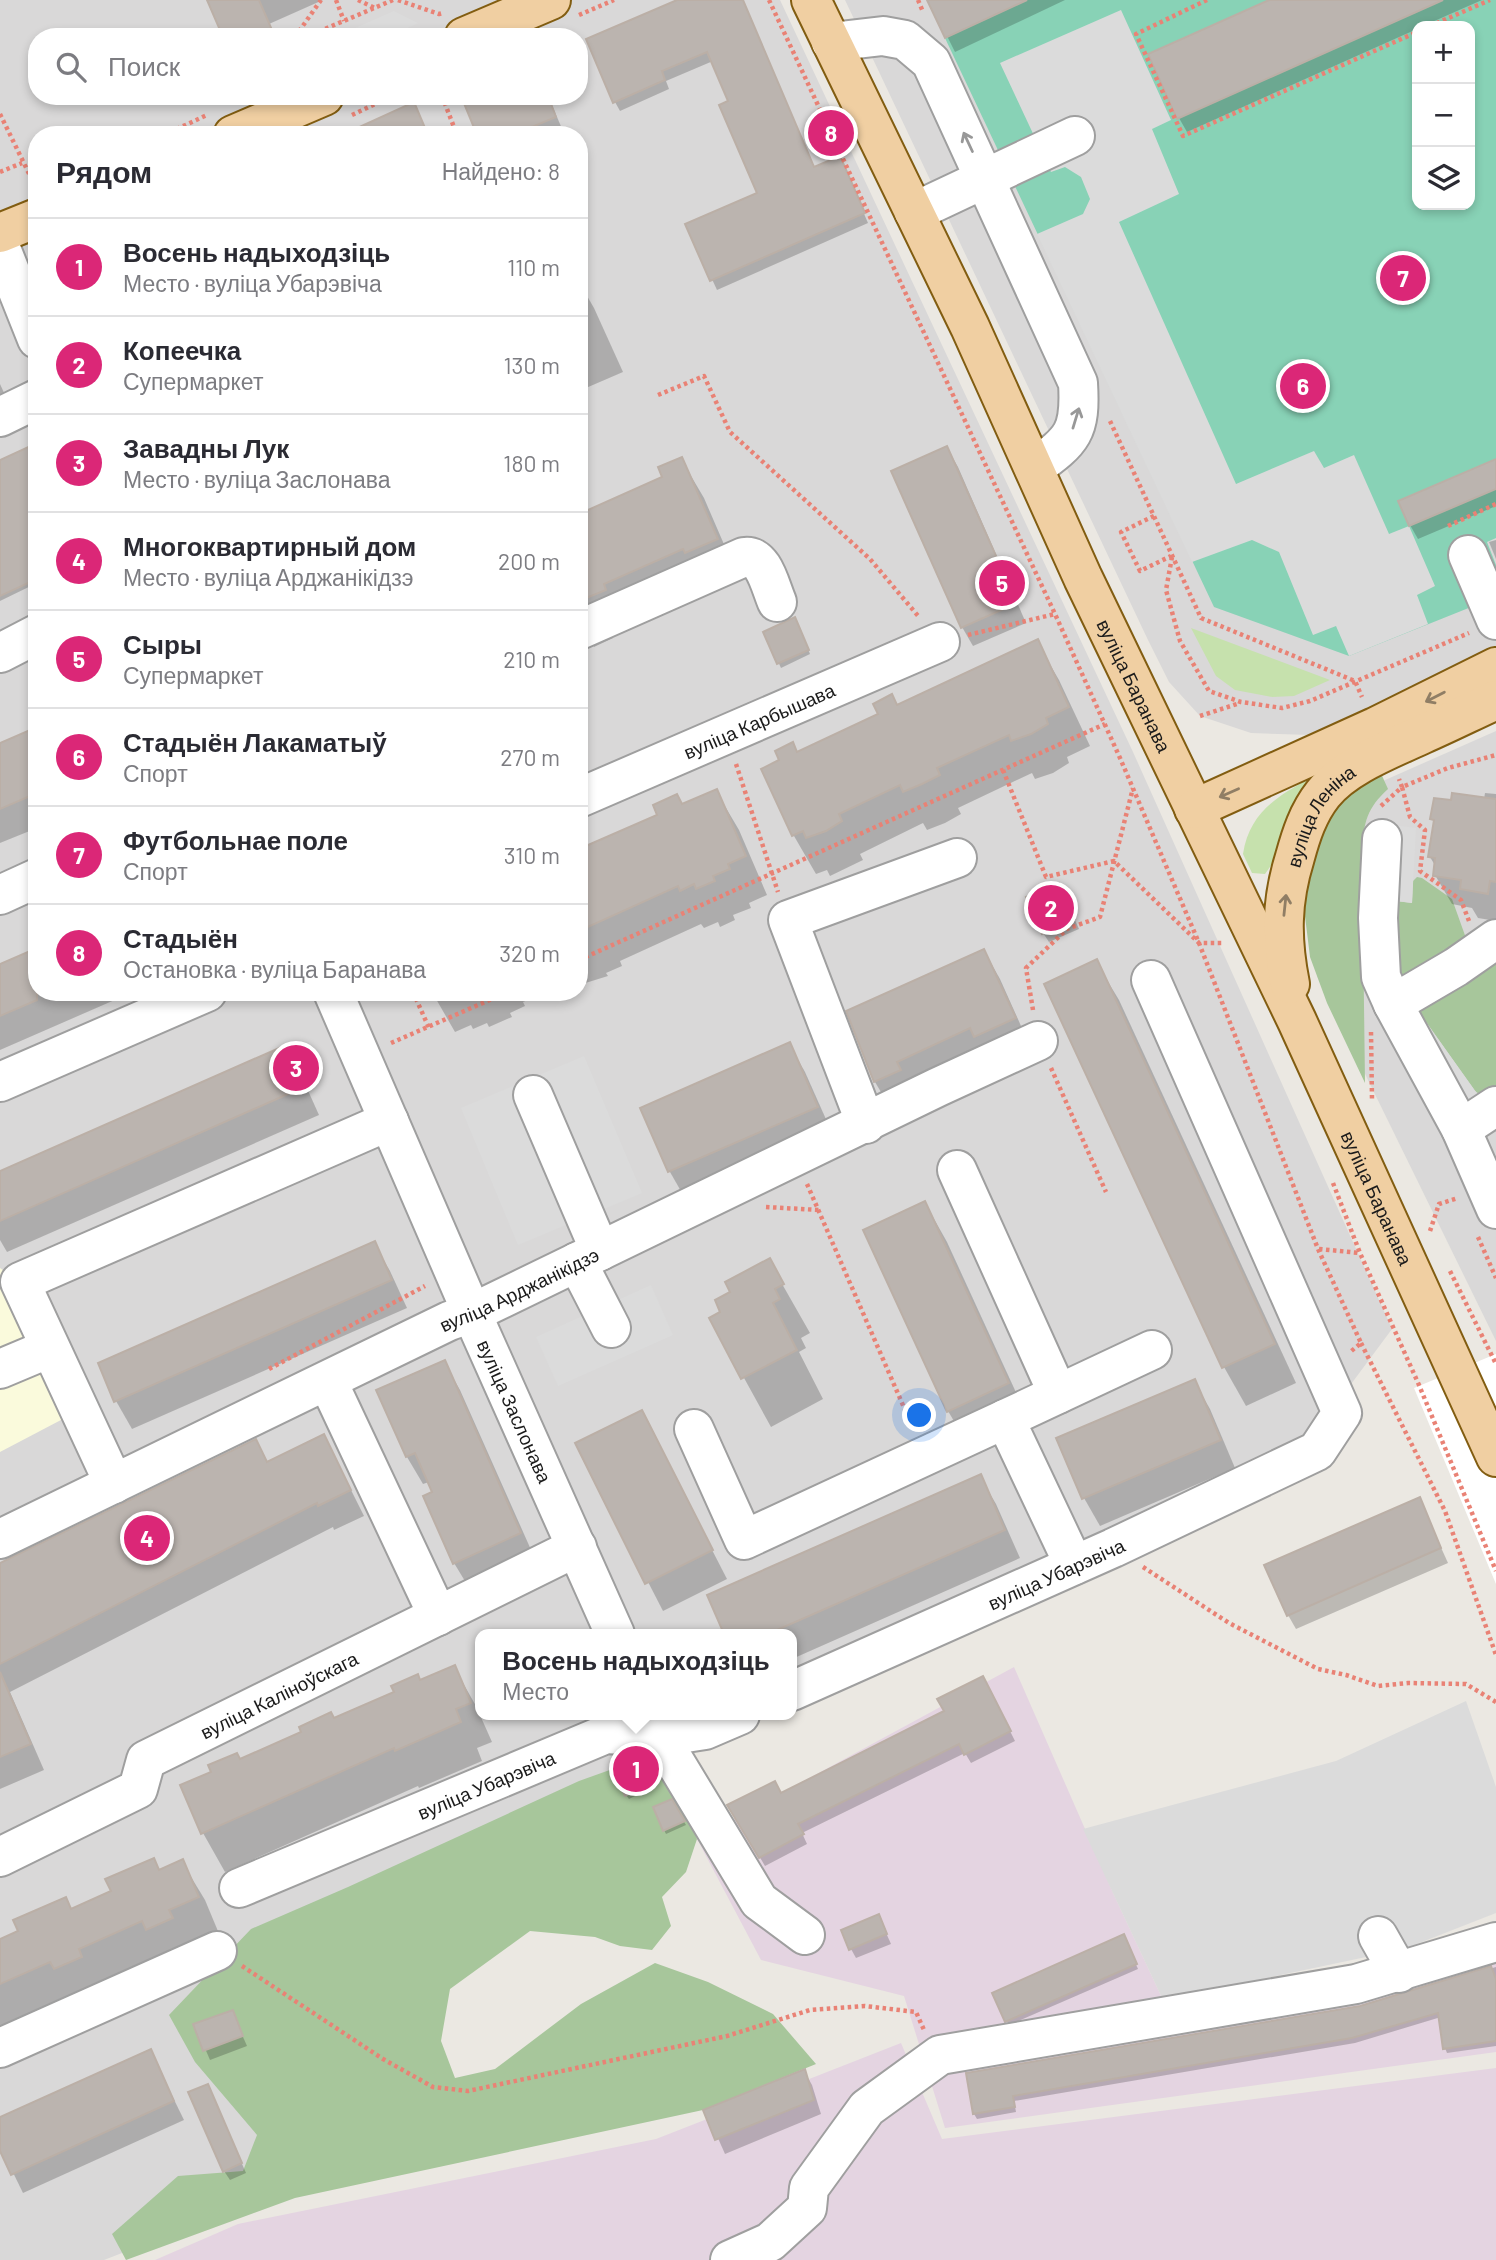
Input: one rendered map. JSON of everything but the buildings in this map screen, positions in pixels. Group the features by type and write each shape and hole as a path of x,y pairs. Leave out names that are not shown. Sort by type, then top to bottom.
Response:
{"main road":[{"path":"457,23 551,0"},
{"name":"вуліца Баранава","path":"811,0 970,327 1083,578 1297,1021 1496,1457"},
{"path":"254,126 303,105"},
{"path":"0,233 28,222"},
{"name":"вуліца Леніна","path":"1195,809 1375,727 1496,667"},
{"name":"вуліца Леніна","path":"1297,1021 1283,948 1284,906 1289,876 1308,817 1324,792 1350,771 1386,750 1496,700"}],"street":[{"path":"831,42 883,36 905,40 931,62 1078,383 1080,414 1065,446 1034,468"},
{"path":"914,212 1075,136"},
{"path":"0,246 28,316"},
{"path":"0,417 28,403"},
{"path":"1458,540 1483,626"},
{"path":"588,626 744,557 752,556 759,560 777,602"},
{"path":"0,653 28,639"},
{"name":"вуліца Карбышава","path":"588,794 940,642"},
{"path":"1382,839 1378,918 1381,977 1461,1129 1478,1203"},
{"path":"866,1124 788,920 957,858"},
{"path":"0,895 28,882"},
{"path":"1394,1004 1488,944"},
{"path":"1152,980 1326,1376"},
{"path":"0,1082 186,1001"},
{"name":"вуліца Заслонава","path":"337,1001 613,1629"},
{"name":"вуліца Арджанікідзэ","path":"0,1539 449,1321 472,1313 1038,1041"},
{"path":"533,1095 611,1328"},
{"path":"1461,1129 1496,1106"},
{"path":"114,1484 20,1282 389,1121"},
{"path":"957,1170 1058,1394"},
{"path":"0,1369 50,1348"},
{"path":"694,1429 744,1540 1152,1350"},
{"name":"вуліца Убарэвіча","path":"797,1690 1112,1548 1317,1451 1342,1413 1326,1376"},
{"path":"328,1382 438,1616"},
{"path":"1005,1419 1074,1565"},
{"name":"вуліца Каліноўскага","path":"0,1857 138,1789 146,1760 577,1547"},
{"name":"вуліца Убарэвіча","path":"239,1888 606,1734 655,1726 705,1730 728,1720"},
{"path":"655,1726 759,1901 805,1935"},
{"path":"1378,1936 1399,1973"},
{"path":"730,2260 770,2242 807,2208 809,2189 867,2108 940,2055 1356,1984 1496,1942"},
{"path":"0,2048 217,1951"}],"path":[{"path":"301,28 321,0"},
{"path":"336,0 344,21"},
{"path":"358,0 374,8"},
{"path":"327,28 396,0 457,23"},
{"path":"769,0 1105,724 1199,943 1318,1249 1360,1343 1445,1511 1496,1655"},
{"path":"1207,0 1136,34 1183,136 1412,34"},
{"path":"1442,21 1490,0"},
{"path":"445,105 454,126"},
{"path":"0,114 28,174"},
{"path":"0,172 22,163"},
{"path":"658,396 704,376 730,432 870,559 940,642 1055,614"},
{"path":"1458,540 1496,504"},
{"path":"1154,516 1121,532 1140,571 1172,556 1166,590 1180,641 1209,691 1241,702 1282,708 1310,701 1483,626"},
{"path":"1200,716 1241,702"},
{"path":"588,956 1105,724"},
{"path":"726,736 788,920"},
{"path":"1488,944 1461,900 1420,871 1425,830 1409,817 1402,787 1448,768 1496,755"},
{"path":"1003,770 1046,877 1114,861"},
{"path":"1106,1192 1038,1041 1026,968 1067,929 1100,917 1133,788"},
{"path":"1114,861 1199,943 1225,943"},
{"path":"417,1001 429,1028"},
{"path":"361,1056 488,1001"},
{"path":"796,1157 925,1456"},
{"path":"1430,1231 1439,1204 1478,1203"},
{"path":"1318,1249 1360,1253"},
{"path":"1326,1376 1360,1343"},
{"path":"1492,1355 1496,1364"},
{"path":"1419,1385 1496,1571"},
{"path":"1112,1548 1229,1623 1318,1669 1378,1686 1408,1682 1466,1684 1496,1702"},
{"path":"217,1951 383,2059 433,2087 468,2091 727,2036 810,2010 865,2006 916,2012 926,2037 940,2055"}],"shaded area":[{"path":"0,0 780,0 1133,752 1392,1329 1305,1446 797,1692 797,1629 475,1629 475,1720 739,1720 303,1930 408,2142 104,2260 0,2260"},
{"path":"845,0 1496,0 1496,650 1311,735 1251,733 1200,716 1169,682"},
{"path":"1121,10 1171,120 1152,129 1179,194 1119,222 1236,484 1314,451 1324,468 1354,455 1389,534 1409,526 1435,586 1417,595 1428,624 1349,656 1336,626 1313,635 1279,552 1252,540 1192,562 1037,234 1083,214 1090,199 1081,177 1065,167 1051,172 1000,63"},
{"path":"394,11 418,23 408,28 355,28"},
{"path":"1496,731 1496,1341 1317,976 1358,792"},
{"path":"1400,826 1416,828 1412,903 1375,898 1375,837"},
{"path":"1414,1005 1481,1099 1462,1113"},
{"path":"584,1056 642,1193 518,1245 461,1108"},
{"path":"0,1268 20,1282 80,1410 0,1452"},
{"path":"651,1285 673,1335 558,1386 536,1337"},
{"path":"1014,1667 1163,2000 1496,1955 1496,2052 945,2128 904,1996 761,1960 697,1839"},
{"path":"1466,1701 1496,1787 1496,1913 1404,1949 1163,2000 1083,1829 1336,1761"},
{"path":"901,2043 942,2139 1496,2068 1496,2260 155,2260 238,2224 656,2139"}],"green space":[{"path":"927,0 1496,0 1496,538 1487,542 1496,565 1496,597 1349,656 1214,607"},
{"path":"1191,628 1330,680 1294,696 1272,697 1235,690 1216,676"},
{"path":"1379,769 1388,789 1375,803 1368,816 1362,849 1365,1083 1327,1003 1310,957 1303,900 1309,860 1333,807"},
{"path":"1307,780 1310,789 1288,815 1272,864 1265,874 1252,873 1243,854 1246,840 1257,818 1274,801"},
{"path":"1417,877 1452,899 1467,941 1397,980 1395,901 1412,903 1413,881"},
{"path":"1496,950 1496,1094 1483,1097 1475,1091 1421,1015 1419,1006"},
{"path":"660,1752 697,1839 686,1872 662,1897 671,1926 652,1950 620,1946 595,1937 530,1931 450,1989 441,2041 455,2078 495,2069 581,2004 655,1963 708,1982 773,2014 816,2064 703,2110 295,2198 126,2260 112,2234 178,2176 243,2171 257,2135 195,2062 169,2015 251,1929 579,1781"}],"pier":[{"path":"1496,1354 1496,1584 1414,1388"}],"place":[{"name":"Стадыён","path":"831,133"},
{"name":"Футбольнае поле","path":"1403,278"},
{"name":"Стадыён Лакаматыў","path":"1303,386"},
{"name":"Сыры","path":"1002,583"},
{"name":"Копеечка","path":"1051,908"},
{"name":"Завадны Лук","path":"296,1068"},
{"name":"Многоквартирный дом","path":"147,1538"},
{"name":"Восень надыходзіць","path":"636,1769"}]}
